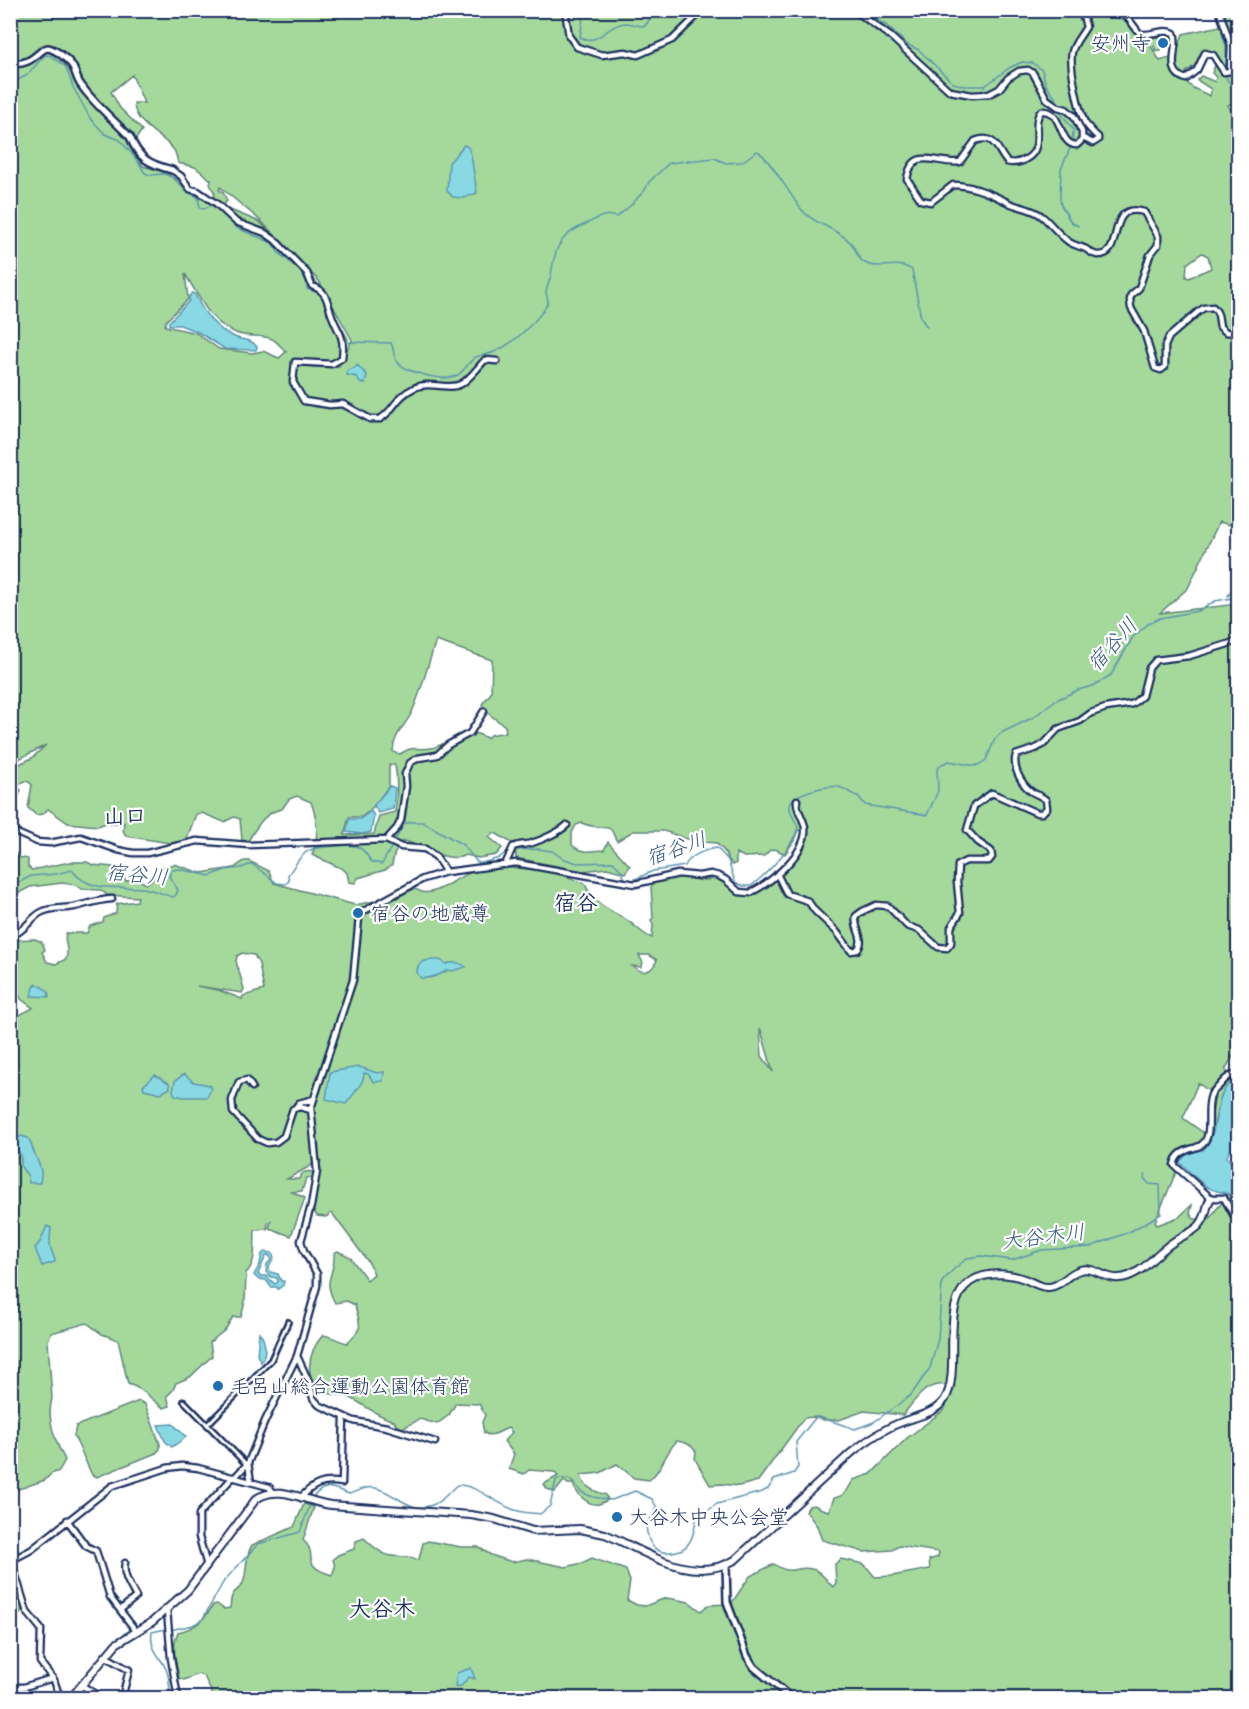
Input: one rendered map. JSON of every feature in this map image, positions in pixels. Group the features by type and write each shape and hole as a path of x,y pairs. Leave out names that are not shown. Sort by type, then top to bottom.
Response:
{"main road":[{"path":"71,1698 116,1644 167,1610 188,1590 255,1500 273,1492 284,1492 311,1501 471,1515 494,1519 533,1531 572,1528 592,1530 682,1568 703,1571 726,1565 735,1560 851,1453 897,1424 927,1413 944,1400 951,1386 951,1341 956,1308 959,1296 969,1283 978,1278 1004,1274 1048,1287 1063,1281 1078,1270 1086,1269 1118,1279 1129,1276 1143,1268 1171,1244 1196,1229 1203,1221 1211,1198"}],"street":[{"path":"565,10 569,36 576,46 602,55 625,52 638,55 672,40 704,10"},
{"path":"809,10 828,10"},
{"path":"854,10 890,36 950,91 989,94 999,89 1008,78 1019,71 1028,70 1033,73 1047,99 1074,116 1083,138"},
{"path":"1077,10 1084,19 1086,27 1075,44 1071,56 1076,90 1086,124 1098,140 1093,143 1083,138"},
{"path":"1122,10 1140,34 1169,31 1174,33 1176,38 1172,61 1179,76 1186,79 1197,70 1205,53 1213,55 1224,72 1230,71 1231,45 1219,10"},
{"path":"10,63 23,63 36,58 43,50 48,48 53,50 72,65 82,86 130,137 142,157 154,165 172,170 181,176 190,189 211,200 236,222 265,233 275,240 307,273 312,286 320,289 329,301 333,318 343,336 342,358 332,364 295,362 294,382 304,401 330,405 343,404 364,416 380,419 404,393 425,384 456,386 465,381 485,360 497,361"},
{"path":"1083,138 1077,145 1071,145 1065,140 1057,120 1049,112 1041,111 1037,116 1035,150 1031,156 1021,162 1014,164 1007,162 998,147 989,140 980,139 975,141 960,162 936,162 924,157 916,160 907,179 921,200 925,202 931,202 953,185 992,194 1011,204 1022,206 1042,216 1070,243 1096,255 1103,255 1112,246 1121,217 1126,212 1139,210 1144,212 1159,241 1150,255 1139,288 1131,295 1130,300 1131,308 1144,331 1155,368 1161,370 1165,367 1165,346 1169,337 1204,308 1213,307 1217,311 1222,330 1239,333"},
{"path":"777,874 787,894 808,901 815,912 836,932 851,951 857,950 861,945 854,924 856,916 863,911 882,905 888,906 908,926 919,930 939,947 947,948 951,943 951,927 960,913 958,865 966,861 989,861 992,857 991,851 967,830 974,806 992,793 1037,813 1042,813 1047,808 1046,800 1032,792 1021,779 1015,765 1016,755 1037,748 1058,729 1080,721 1091,712 1132,704 1142,696 1149,668 1156,660 1189,656 1239,640"},
{"path":"386,840 397,828 400,820 406,786 405,774 410,764 418,758 437,755 453,742 470,733 484,711"},
{"path":"207,1566 198,1537 199,1514 248,1464 265,1421 297,1356 318,1282 317,1274 301,1244 317,1171 311,1110 353,980 359,918 364,911 413,884 446,872 516,863 635,884 678,874 699,876 711,874 726,880 739,892 750,893 777,874 795,855 805,827 796,805 797,800"},
{"path":"504,865 513,847 535,842 561,831 567,825"},
{"path":"10,830 37,842 50,843 81,837 134,853 147,853 197,841 249,845 386,840 401,847 425,849 436,858 446,872"},
{"path":"10,937 21,932 44,911 112,899"},
{"path":"1239,1074 1227,1076 1211,1094 1206,1142 1201,1146 1186,1149 1175,1161 1175,1167 1211,1198 1218,1196 1224,1198 1239,1223"},
{"path":"252,1087 247,1080 239,1082 231,1108 262,1141 271,1143 281,1140 286,1133 291,1113 299,1102 314,1099"},
{"path":"296,1107 311,1110"},
{"path":"207,1425 271,1360 288,1322"},
{"path":"297,1356 308,1378 313,1398 319,1405 354,1421 387,1427 435,1442"},
{"path":"184,1401 248,1464 261,1496"},
{"path":"301,1498 319,1483 342,1483 344,1417"},
{"path":"60,1698 53,1678 40,1662 41,1629 27,1612 11,1561 31,1550 112,1486 167,1468 190,1467 254,1482 269,1487 273,1492"},
{"path":"67,1520 86,1546 96,1551 108,1593 136,1631"},
{"path":"120,1610 136,1597 128,1581 124,1568 125,1563"},
{"path":"726,1565 727,1602 747,1656 754,1667 792,1698"},
{"path":"167,1610 171,1658 178,1698"},
{"path":"105,1656 129,1670 122,1698"},
{"path":"10,1687 24,1687 53,1678"},
{"path":"81,1685 102,1698"}],"green space":[{"path":"503,10 505,13 507,10 1094,10 1128,22 1149,43 1151,38 1160,37 1161,51 1155,50 1154,46 1150,45 1160,61 1175,56 1183,34 1225,25 1223,11 1238,11 1238,101 1228,105 1238,124 1238,527 1219,522 1188,588 1160,613 1238,604 1238,1048 1226,1071 1232,1077 1238,1078 1238,1108 1237,1089 1226,1088 1217,1112 1211,1141 1203,1141 1186,1149 1177,1160 1176,1172 1155,1222 1157,1225 1179,1217 1192,1205 1190,1214 1194,1219 1209,1219 1229,1193 1235,1197 1238,1205 1238,1698 214,1698 204,1676 198,1674 184,1680 179,1678 174,1649 178,1632 199,1623 213,1605 217,1604 224,1609 230,1608 233,1594 243,1583 252,1545 294,1527 304,1504 314,1507 303,1540 310,1550 312,1563 332,1575 335,1567 333,1559 354,1549 356,1541 364,1538 385,1554 416,1560 419,1559 423,1543 428,1541 461,1547 478,1547 491,1555 512,1562 527,1559 566,1567 592,1558 626,1570 630,1581 627,1600 637,1605 645,1606 666,1598 689,1602 701,1611 708,1605 731,1604 750,1576 774,1564 786,1570 809,1568 815,1570 833,1587 836,1583 835,1564 841,1559 864,1564 875,1577 930,1569 929,1560 938,1557 939,1552 899,1546 892,1550 864,1552 822,1540 817,1526 806,1511 809,1506 814,1505 829,1511 834,1498 846,1492 853,1480 871,1474 907,1438 944,1410 955,1387 938,1385 924,1390 903,1415 864,1411 839,1420 804,1418 758,1481 739,1486 710,1485 695,1459 694,1449 688,1444 677,1441 669,1450 657,1472 649,1480 634,1478 617,1464 600,1473 581,1475 587,1486 606,1495 608,1500 599,1504 591,1503 583,1498 573,1484 564,1481 555,1492 547,1489 544,1484 558,1476 554,1472 529,1470 524,1474 509,1469 514,1454 504,1441 512,1432 508,1428 493,1434 484,1433 482,1422 485,1415 479,1404 456,1403 449,1415 437,1424 420,1419 403,1428 349,1397 327,1393 319,1388 313,1382 310,1374 311,1358 318,1342 323,1335 347,1343 357,1333 360,1326 355,1305 347,1301 335,1303 331,1294 329,1282 334,1253 338,1251 350,1257 367,1280 374,1274 369,1263 332,1213 326,1217 317,1216 313,1210 321,1160 287,1179 299,1179 305,1172 314,1172 314,1178 306,1178 302,1191 292,1192 305,1198 291,1236 269,1228 271,1221 267,1229 255,1230 255,1247 252,1264 246,1273 245,1302 241,1317 233,1317 225,1330 210,1342 212,1356 190,1377 176,1383 167,1396 170,1406 164,1408 143,1391 128,1384 118,1340 102,1334 87,1323 51,1333 48,1341 52,1399 50,1414 55,1438 65,1460 59,1471 51,1474 45,1480 16,1490 11,1487 10,1020 33,1008 21,999 19,994 11,1013 11,940 35,939 42,942 45,950 42,952 47,962 56,964 66,959 66,933 87,933 90,926 103,922 104,918 116,913 117,904 137,901 138,897 107,895 101,890 82,889 76,885 62,883 30,887 11,897 11,851 15,852 18,857 28,859 28,867 32,870 70,862 87,862 122,870 126,881 136,878 146,884 154,878 156,869 174,864 201,873 234,868 244,861 249,861 269,871 274,883 355,905 375,901 387,902 414,889 422,892 433,891 465,875 483,870 512,868 544,871 585,884 598,902 652,938 651,887 654,883 676,877 707,880 715,878 740,894 753,894 783,874 801,853 807,830 799,830 785,854 775,849 770,850 764,856 744,857 736,853 736,863 732,865 716,843 693,841 664,831 633,831 617,841 608,828 582,823 576,825 572,833 572,845 584,851 595,851 604,850 608,842 630,866 625,873 607,868 582,871 516,858 515,845 493,833 489,837 502,848 496,855 478,858 466,855 444,856 405,841 401,842 392,865 385,870 358,878 355,883 349,882 347,873 343,869 312,855 317,835 315,816 311,802 297,796 289,799 282,809 270,813 248,841 242,840 240,819 234,817 224,822 202,813 196,814 186,841 170,843 126,836 123,830 124,823 106,823 98,826 68,823 48,809 43,814 36,815 28,808 32,785 25,781 18,785 17,787 21,790 15,806 11,806 11,768 32,758 46,745 11,763 11,11","holes":["1208,52 1217,60 1212,73 1216,77 1215,82 1201,76 1197,80 1211,89 1210,96 1186,82 1186,72 1195,65 1200,54","132,75 144,103 134,103 135,111 143,123 174,150 178,163 195,167 211,180 210,184 215,194 213,198 224,205 227,201 223,192 219,190 220,187 261,221 319,281 352,340 339,366 305,365 337,364 348,339 317,283 260,222 200,198 167,173 143,166 130,148 142,130 120,108 111,92","1202,253 1208,256 1211,268 1189,278 1186,277 1187,264","185,274 206,308 218,322 240,334 272,339 286,352 279,358 263,351 252,353 219,349 196,333 165,326 166,321 188,299","436,641 492,660 491,693 482,704 490,715 505,726 506,732 490,735 487,738 469,732 462,733 439,746 425,749 413,748 400,754 393,752 397,736 411,714","389,765 395,765 397,777 395,812 379,816 374,834 344,835 349,817 362,817 389,786","242,953 254,955 259,964 264,990 243,996 242,999 218,990 197,986 242,993 244,989 236,961 237,956","639,955 649,955 657,960 652,968 646,971 632,966 641,967 643,963","761,1030 773,1072 762,1056","1198,1083 1215,1096 1208,1136 1183,1118"]},
{"path":"139,1401 145,1404 160,1449 156,1453 97,1477 92,1475 74,1436 76,1426"},
{"path":"14,1596 19,1596 22,1612 11,1623 11,1603"}],"water":[{"path":"464,145 468,147 471,155 477,193 464,198 453,197 447,191 449,163"},
{"path":"192,293 217,326 230,335 253,343 257,347 256,350 225,349 198,332 180,325 169,325 169,322 189,301"},
{"path":"357,365 367,375 365,384 360,383 357,377 347,375 348,370"},
{"path":"390,786 395,788 393,809 378,813 374,805"},
{"path":"371,811 374,816 371,832 362,834 346,832 349,819 360,819"},
{"path":"431,960 440,960 446,964 459,963 466,967 421,978 417,973 419,965"},
{"path":"36,983 48,991 49,997 31,996"},
{"path":"359,1067 377,1073 384,1072 383,1081 374,1082 368,1074 364,1073 360,1085 346,1104 326,1099 330,1072"},
{"path":"184,1074 194,1082 209,1085 211,1089 207,1097 175,1095 173,1091 175,1081"},
{"path":"155,1075 169,1083 170,1088 161,1093 144,1089 143,1086"},
{"path":"1230,1083 1234,1083 1238,1095 1236,1117 1238,1148 1229,1151 1227,1157 1232,1164 1238,1165 1238,1205 1235,1199 1228,1194 1206,1186 1180,1163 1191,1150 1203,1150 1209,1143 1220,1099"},
{"path":"21,1136 28,1138 31,1143 41,1170 40,1183 29,1183 28,1176 21,1167 21,1155 12,1141"},
{"path":"47,1226 51,1228 50,1244 55,1262 42,1266 35,1248"},
{"path":"272,1253 274,1258 269,1267 270,1272 278,1274 281,1281 284,1281 278,1289 254,1275 262,1254","holes":["266,1256 270,1256 271,1260 267,1264 266,1272 271,1277 277,1278 278,1282 275,1284 266,1276 258,1274"]},
{"path":"259,1332 265,1347 261,1362 257,1355"},
{"path":"173,1424 186,1437 172,1447 165,1441 158,1425"},
{"path":"471,1668 475,1679 469,1677 461,1686 455,1687 457,1673"}],"waterway":[{"path":"584,10 580,37 586,39 597,37 619,24 645,26 651,17 676,13 680,10"},
{"path":"861,10 887,26 908,45 919,50 953,83 965,86 985,86 1009,68 1022,62 1033,63 1042,70 1046,85 1059,103 1062,115 1074,130"},
{"path":"1225,10 1225,19"},
{"path":"1222,27 1226,46 1226,69"},
{"path":"1231,39 1238,38"},
{"path":"10,83 26,76 45,55 51,56 66,67 73,87 90,118 105,134 120,140 145,173 164,174 177,179 185,191 198,197 200,208 212,205 237,228 272,243 279,253 300,271 306,281 307,289 319,293 324,300 339,341"},
{"path":"1226,74 1227,80 1238,92"},
{"path":"1075,130 1094,138"},
{"path":"1072,142 1073,132"},
{"path":"1071,146 1061,169 1060,199 1071,222 1078,226"},
{"path":"344,342 391,343 396,360 406,368 433,377 456,376 476,357 492,353 509,344 539,316 548,302 546,291 557,248 565,237 603,216 617,217 669,163 714,158 726,163 742,162 757,151 773,168 801,209 812,219 846,238 864,262 872,266 895,265 912,270 921,318 927,327"},
{"path":"1228,596 1238,579"},
{"name":"宿谷川","path":"514,850 552,851 562,858 577,863 613,862 621,870 625,879 633,880 653,871 685,866 698,854 717,848 728,860 735,882 743,886 751,886 779,860 791,843 798,827 791,813 790,804 798,796 813,790 837,787 858,796 865,805 927,815 938,791 937,769 942,764 949,761 975,766 986,760 995,739 1001,733 1034,717 1054,701 1093,686 1111,675 1133,637 1148,624 1160,618 1198,611 1215,601 1238,597"},
{"name":"宿谷川","path":"10,887 31,876 72,870 86,882 95,885 153,890 173,897 178,890 169,876 172,870 179,869 210,876 252,864 277,883 285,884 289,881 288,875 299,860 312,849 354,846 364,851 372,862 382,864 404,824 411,822 423,822 463,845 477,862 482,863 499,858 509,850"},
{"name":"大谷木川","path":"313,1497 326,1488 334,1488 349,1494 362,1489 376,1488 410,1505 424,1507 439,1501 457,1485 479,1491 515,1510 540,1514 550,1506 556,1480 565,1478 574,1483 581,1492 593,1497 612,1500 635,1491 652,1499 657,1508 646,1526 651,1544 658,1551 681,1550 691,1540 696,1519 717,1504 762,1492 768,1489 774,1480 794,1473 798,1467 796,1442 816,1417 855,1429 874,1422 911,1395 930,1368 938,1339 942,1282 967,1258 981,1256 1012,1260 1042,1250 1090,1247 1129,1232 1161,1214 1160,1185 1149,1184 1144,1178 1146,1174"},
{"name":"大谷木川","path":"170,1630 193,1625 202,1620 224,1581 258,1544 300,1532 311,1502"},
{"name":"大谷木川","path":"166,1629 152,1632 151,1638 167,1672 171,1698"}],"place":[{"name":"安州寺","path":"1163,43"},
{"name":"宿谷の地蔵尊","path":"358,913"},
{"name":"毛呂山総合運動公園体育館","path":"218,1386"},
{"name":"大谷木中央公会堂","path":"617,1517"}],"district":[{"name":"山口","path":"125,815"},
{"name":"宿谷","path":"576,902"},
{"name":"大谷木","path":"382,1608"}]}
